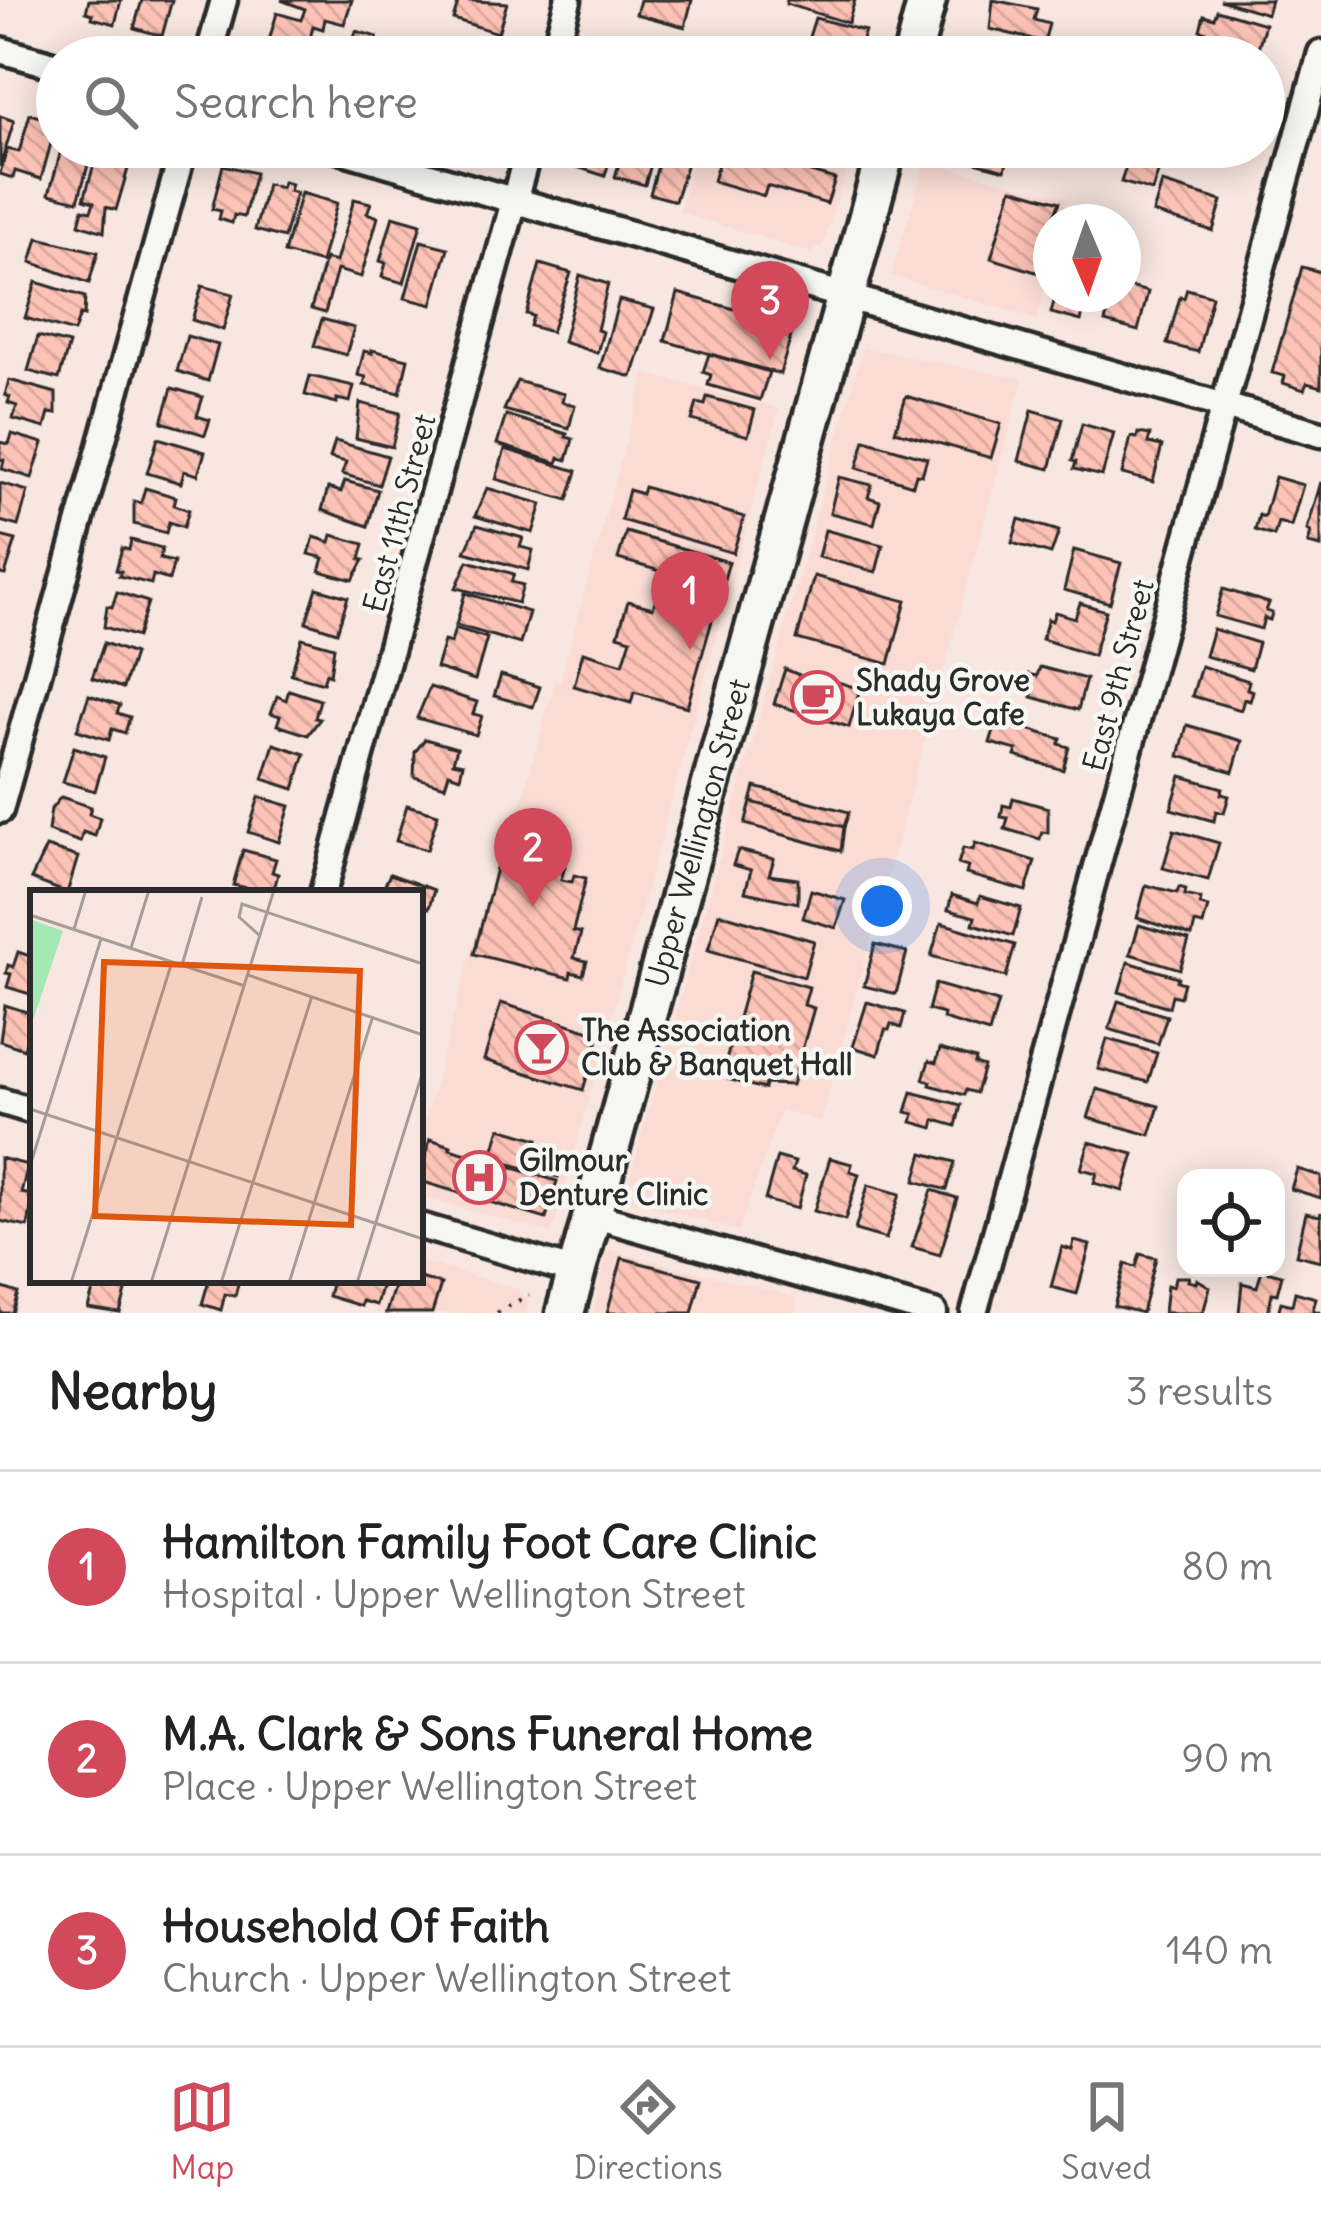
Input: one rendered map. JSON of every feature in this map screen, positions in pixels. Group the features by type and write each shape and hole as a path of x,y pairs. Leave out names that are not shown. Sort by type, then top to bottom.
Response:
{"main road":[{"path":"918,36 928,0"},
{"name":"Upper Wellington Street","path":"565,1313 881,168"}],"street":[{"path":"214,36 224,0"},
{"path":"559,36 568,0"},
{"path":"0,50 36,61"},
{"name":"East 9th Street","path":"974,1313 1321,53"},
{"path":"0,810 178,168"},
{"path":"401,168 1321,434"},
{"name":"East 11th Street","path":"324,890 523,168"},
{"path":"0,1101 30,1110"},
{"path":"592,1215 934,1313"},
{"path":"423,1227 576,1272"}],"path":[{"path":"496,1313 529,1295"}],"shaded area":[{"path":"691,168 847,168 823,245 811,253 679,212"},
{"path":"923,168 952,168 1068,198 1066,204 1033,204 1033,312 1039,312 1037,319 891,276"},
{"path":"863,348 1023,379 821,1122 781,1110 739,1231 624,1198"},
{"path":"645,373 779,409 552,1233 423,1198 423,1127 500,846 509,847 555,680 560,681"},
{"path":"608,1249 798,1298 794,1313 593,1313"},
{"path":"423,1262 518,1289 529,1302 526,1313 375,1313 383,1283 423,1283"}],"building":[{"path":"89,0 121,0 115,24 92,18 86,12"},
{"path":"142,0 172,0 162,36 134,28"},
{"path":"281,0 352,0 344,24 325,19 323,29 313,26 311,36 270,36 277,13 301,20 305,9"},
{"path":"459,0 507,3 498,33 453,19"},
{"path":"640,0 692,0 685,27 636,14"},
{"path":"787,0 855,0 848,23 786,4"},
{"path":"993,0 1037,9 1034,20 1049,24 1046,36 990,29"},
{"path":"1220,0 1271,0 1267,14"},
{"path":"1217,10 1265,24 1262,36 1209,36 1200,30 1204,15 1214,18"},
{"path":"815,18 865,31 863,36 809,36"},
{"path":"30,114 36,116 36,168 44,168 41,179 15,171 13,178 0,174 7,149 19,152"},
{"path":"0,116 14,121 0,167"},
{"path":"56,168 87,168 78,201 49,194"},
{"path":"93,168 128,168 116,210 106,207 104,232 79,224 83,209 91,211 94,202 84,199"},
{"path":"222,168 255,173 244,217 234,215 232,223 219,219 221,211 212,209"},
{"path":"580,168 607,168 605,176"},
{"path":"618,168 650,168 645,185 615,177"},
{"path":"657,168 685,168 675,201 650,194"},
{"path":"717,168 796,168 835,179 827,204 767,186 764,196 713,181"},
{"path":"1126,168 1160,168 1152,191 1121,182"},
{"path":"283,182 291,184 289,191 296,193 284,238 255,230 267,184 281,188"},
{"path":"1162,183 1222,201 1213,231 1153,213"},
{"path":"1012,188 1060,202 1033,204 1033,271 991,258"},
{"path":"301,193 337,203 321,263 284,253"},
{"path":"354,199 371,203 367,213 378,217 361,277 337,270 325,313 311,309 325,259 336,262"},
{"path":"393,216 421,224 404,283 382,277 386,263 380,261"},
{"path":"38,238 98,252 89,283 31,262"},
{"path":"421,241 448,248 432,305 405,298"},
{"path":"540,264 571,273 551,332 530,326 533,316 526,314"},
{"path":"1302,267 1321,272 1321,387 1307,383 1304,390 1283,383 1285,376 1272,373"},
{"path":"580,275 608,284 597,330 603,332 597,353 563,342"},
{"path":"36,282 85,297 84,316 80,315 74,332 25,318"},
{"path":"202,286 233,294 223,330 192,320"},
{"path":"1187,289 1212,296 1198,352 1167,344 1180,297 1184,298"},
{"path":"1141,290 1148,292 1138,331 1105,322 1108,312 1141,312"},
{"path":"678,293 794,326 780,374 665,341"},
{"path":"619,300 654,309 632,377 600,368"},
{"path":"1051,312 1083,312 1081,321"},
{"path":"322,319 354,328 346,355 314,346"},
{"path":"38,336 69,344 59,379 28,371"},
{"path":"187,336 218,345 208,381 177,371"},
{"path":"364,351 408,359 400,393 364,385 366,377 358,375"},
{"path":"709,354 769,372 760,400 708,385 711,375 703,372"},
{"path":"310,376 354,386 350,402 305,395"},
{"path":"9,380 56,393 56,414 49,413 45,428 13,419 17,406 8,403 10,397 5,395"},
{"path":"517,381 564,394 562,402 575,405 569,428 504,410"},
{"path":"172,388 203,397 197,416 210,420 205,435 162,422"},
{"path":"906,396 1001,424 991,458 895,431"},
{"path":"707,397 755,410 748,436 692,420 697,403 705,405"},
{"path":"360,403 400,413 392,447 356,438"},
{"path":"1032,410 1063,419 1050,469 1019,461"},
{"path":"506,415 567,434 573,439 567,460 559,458 557,463 497,444"},
{"path":"1082,424 1114,433 1102,476 1074,469"},
{"path":"1138,433 1150,435 1148,443 1162,446 1153,482 1122,474 1131,437 1137,438"},
{"path":"12,434 43,443 32,478 2,469 0,442 9,444"},
{"path":"158,438 205,452 198,475 184,471 181,483 147,473"},
{"path":"865,440 927,458 922,475 916,474 913,485 857,468"},
{"path":"335,441 388,456 379,485 342,474 346,462 330,458"},
{"path":"505,449 577,471 568,500 496,479"},
{"path":"839,477 872,485 868,497 880,501 874,524 830,513"},
{"path":"1275,477 1303,485 1291,526 1278,522 1274,536 1255,530 1259,515 1264,517"},
{"path":"345,481 378,490 368,526 322,510 328,488 341,492"},
{"path":"1321,482 1321,547 1308,544 1311,532 1307,530"},
{"path":"0,483 28,491 18,526 0,521"},
{"path":"644,487 744,517 733,553 621,520 629,490 642,494"},
{"path":"145,488 176,497 174,505 189,510 184,527 169,522 166,533 134,524 134,501 141,503"},
{"path":"487,488 542,504 533,533 475,516"},
{"path":"1019,519 1059,531 1051,554 1012,543"},
{"path":"477,525 523,538 520,547 533,550 528,570 465,552"},
{"path":"825,530 883,545 876,572 818,557"},
{"path":"626,532 729,562 687,707 634,692 631,703 574,686 583,652 623,664 631,639 618,635 628,601 653,608 664,572 618,559"},
{"path":"332,535 364,544 360,559 364,560 353,580 320,571 324,558 309,554 314,537 330,542"},
{"path":"0,536 16,540 5,575 0,574"},
{"path":"131,540 162,548 160,559 174,562 169,580 153,575 151,584 119,576 121,571 116,570 122,548 129,550"},
{"path":"1074,550 1121,563 1110,603 1064,590"},
{"path":"468,561 514,574 511,582 523,585 518,603 456,588"},
{"path":"814,576 906,601 889,664 797,639"},
{"path":"317,588 348,597 337,632 306,622"},
{"path":"1223,589 1269,603 1270,620 1264,618 1261,629 1215,616"},
{"path":"117,592 148,602 137,637 104,627 107,606 112,607"},
{"path":"465,593 529,612 520,644 456,625"},
{"path":"1080,603 1106,611 1093,656 1042,639 1055,612 1075,618"},
{"path":"455,628 487,638 475,680 436,668 444,641 451,643"},
{"path":"1213,629 1258,643 1251,669 1205,656"},
{"path":"302,638 334,647 330,675 326,673 323,683 291,674"},
{"path":"104,643 134,654 123,688 92,678"},
{"path":"1201,666 1249,681 1250,701 1244,699 1241,710 1192,696"},
{"path":"1040,667 1086,679 1078,710 1032,697 1033,690 1025,688 1029,674 1037,676"},
{"name":"Shady Grove Lukaya Cafe","path":"785,669 832,689 835,681 860,689 849,727 774,704"},
{"path":"501,675 540,687 533,707 494,696"},
{"path":"430,687 477,702 473,714 482,716 476,735 417,718"},
{"path":"289,690 320,700 315,718 320,719 308,735 277,725 280,716 271,713 277,696 286,700"},
{"path":"89,695 120,705 117,713 130,717 125,733 112,729 109,740 77,730"},
{"path":"997,720 1061,739 1059,744 1069,747 1063,770 990,743"},
{"path":"1187,725 1242,741 1233,772 1179,756"},
{"path":"425,739 457,748 453,762 463,764 460,777 449,773 445,786 414,777 415,752"},
{"path":"274,744 305,754 294,789 263,779"},
{"path":"74,747 105,757 95,791 63,782"},
{"path":"1181,776 1223,788 1221,794 1229,796 1224,813 1216,811 1214,821 1171,809"},
{"path":"755,787 849,812 844,827 751,802"},
{"path":"61,797 91,807 89,814 100,818 95,836 83,832 80,842 48,831 51,809"},
{"path":"259,797 290,806 279,842 248,832"},
{"path":"1013,798 1048,808 1048,833 1042,832 1040,839 1005,829 1008,818 1001,817 1003,805 1011,807"},
{"path":"751,802 844,827 841,851 745,824"},
{"path":"407,805 438,814 427,850 396,841"},
{"path":"1174,830 1219,843 1208,880 1163,868"},
{"path":"975,843 1035,861 1026,891 966,874 968,867 958,864 963,848 973,850"},
{"path":"46,847 78,857 68,890 31,879"},
{"path":"243,850 276,859 274,890 233,885"},
{"path":"738,850 774,859 769,875 798,879 798,903 745,892 751,870 733,865"},
{"path":"526,856 565,866 561,880 572,882 574,875 586,878 573,931 581,933 574,958 587,961 583,975 571,972 570,978 474,954 499,857 524,864"},
{"path":"390,874 434,890 429,908 423,907 423,890 382,890"},
{"path":"1146,885 1177,893 1179,887 1186,889 1185,895 1201,899 1200,905 1208,907 1203,925 1195,923 1192,936 1137,918"},
{"path":"811,890 845,900 836,928 803,918"},
{"path":"952,895 978,903 980,896 1021,908 1013,936 973,924 975,917 948,910"},
{"path":"719,913 814,941 804,977 708,950"},
{"path":"941,923 1015,945 1006,977 931,956"},
{"path":"1139,925 1189,940 1180,969 1130,954"},
{"path":"875,944 907,952 896,994 864,986"},
{"path":"18,952 30,956 30,994 7,987 8,965 13,967"},
{"path":"1128,962 1178,977 1184,983 1180,997 1172,995 1169,1007 1119,992"},
{"path":"751,971 809,987 804,1005 814,1008 792,1085 765,1084 764,1089 728,1079 727,1057"},
{"path":"935,984 998,1002 989,1033 928,1010"},
{"path":"1118,1001 1167,1016 1158,1044 1109,1029"},
{"path":"867,1002 905,1013 901,1028 891,1024 885,1030 878,1055 853,1047"},
{"name":"The Association Club & Banquet Hall","path":"501,1003 600,1034 583,1090 484,1060"},
{"path":"5,1005 30,1013 24,1049 0,1041"},
{"path":"1107,1039 1157,1053 1148,1082 1098,1069"},
{"path":"940,1049 976,1059 975,1064 984,1067 976,1093 966,1090 964,1095 923,1079 929,1061 936,1063"},
{"path":"1097,1089 1159,1106 1150,1135 1088,1118"},
{"path":"912,1092 961,1105 956,1126 935,1120 933,1128 912,1122 914,1114 906,1112"},
{"path":"500,1128 538,1139 535,1147 564,1155 558,1177 491,1159"},
{"name":"Gilmour Denture Clinic","path":"430,1139 557,1181 546,1219 423,1182"},
{"path":"1089,1142 1134,1154 1123,1191 1094,1183 1097,1173 1081,1169"},
{"path":"923,1153 955,1162 947,1190 915,1181"},
{"path":"777,1157 795,1162 792,1171 806,1175 797,1209 765,1200"},
{"path":"0,1158 28,1165 21,1193 30,1194 30,1214 28,1227 0,1221"},
{"path":"830,1158 852,1164 850,1171 859,1174 845,1220 814,1211"},
{"path":"1297,1169 1321,1176 1321,1198 1291,1189"},
{"path":"868,1185 900,1194 886,1239 855,1230"},
{"path":"932,1190 957,1198 940,1255 912,1247"},
{"path":"1321,1212 1321,1261 1296,1255 1306,1213 1320,1216"},
{"path":"1074,1241 1090,1245 1077,1294 1051,1287 1062,1247 1072,1250"},
{"path":"1140,1254 1156,1258 1142,1313 1114,1306 1125,1264 1136,1267"},
{"path":"622,1258 701,1279 692,1313 607,1313"},
{"path":"1175,1277 1189,1277 1188,1281 1196,1283 1197,1279 1210,1287 1203,1313 1164,1313 1167,1285 1173,1287"},
{"path":"1260,1277 1281,1277 1268,1313 1239,1313 1242,1283 1257,1287"},
{"path":"423,1279 441,1284 432,1313 386,1313 395,1283 423,1283"},
{"path":"95,1283 128,1285 120,1313 88,1308"},
{"path":"208,1283 238,1283 235,1296 225,1294 221,1310 202,1304"},
{"path":"331,1283 382,1283 376,1305 362,1301 361,1306 328,1296"},
{"path":"0,1287 18,1293 12,1313 0,1313"},
{"path":"1295,1292 1316,1298 1313,1310 1321,1313 1278,1313 1281,1302 1292,1305"}],"place":[{"name":"Household Of Faith","path":"770,360"},
{"name":"Hamilton Family Foot Care Clinic","path":"690,650"},
{"name":"Shady Grove Lukaya Cafe","path":"817,697"},
{"name":"M.A. Clark & Sons Funeral Home","path":"533,907"},
{"name":"The Association Club & Banquet Hall","path":"542,1047"},
{"name":"Gilmour Denture Clinic","path":"480,1177"}]}
